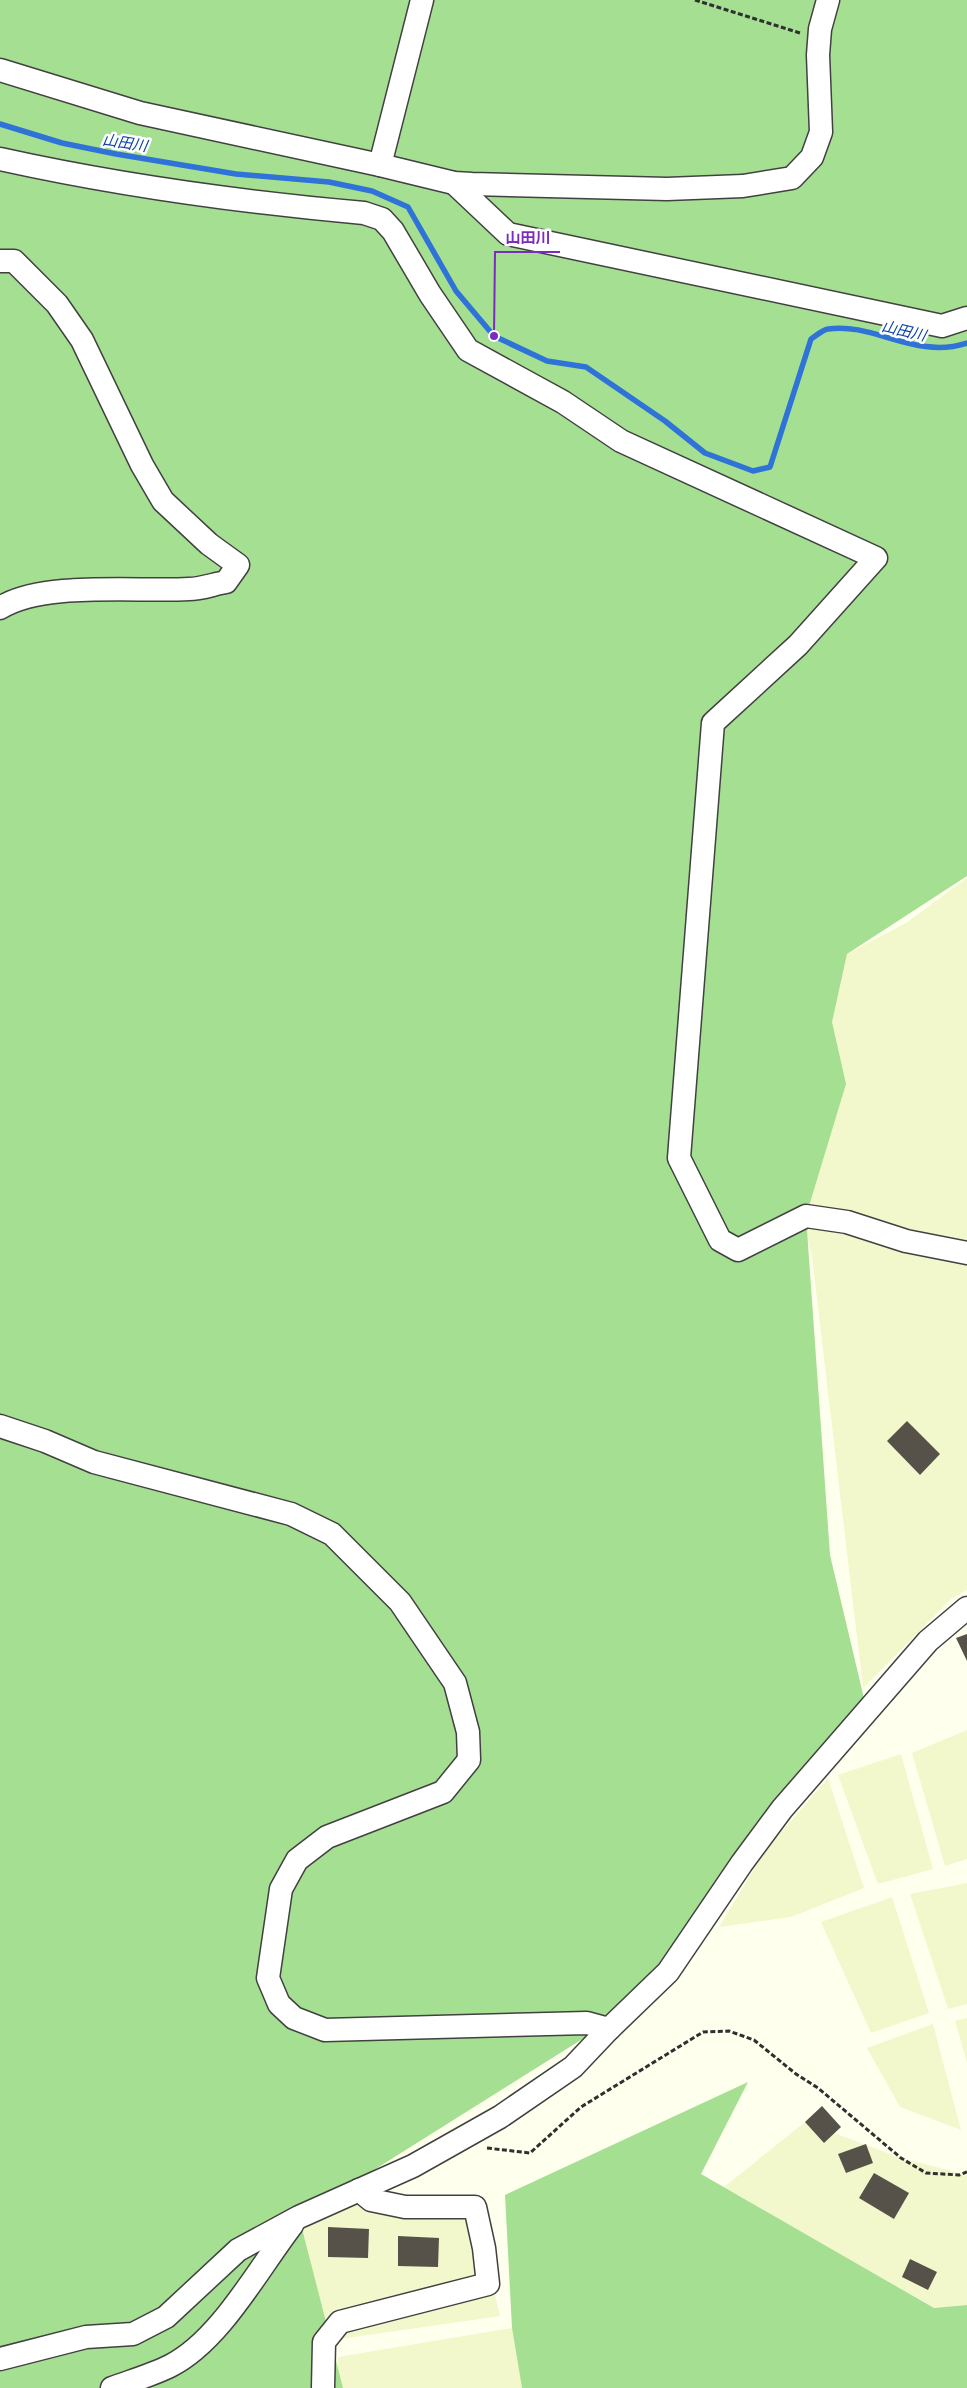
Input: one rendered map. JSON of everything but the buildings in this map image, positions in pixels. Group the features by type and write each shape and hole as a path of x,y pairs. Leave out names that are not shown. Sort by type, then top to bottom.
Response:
{"street":[{"path":"380,165 422,0"},
{"path":"0,70 140,113 454,183 667,190 743,186 792,178 812,157 821,132 819,41 828,0"},
{"path":"0,159 98,180 241,202 364,213 382,219 393,231 430,294 468,350 563,402 621,441 876,558 798,645 713,723 679,1158 720,1240 738,1250 806,1216 847,1222 906,1241 967,1253"},
{"path":"454,183 508,234 942,326 967,318"},
{"path":"0,261 14,261 57,304 82,340 142,465 163,501 209,544 238,565 226,582 191,589 50,592 14,599 0,608"},
{"path":"0,1426 45,1441 94,1462 292,1514 332,1534 400,1602 455,1683 468,1732 469,1760 443,1792 327,1837 297,1860 281,1889 268,1978 279,2004 294,2018 325,2030 587,2024 609,2029"},
{"path":"0,2359 86,2337 133,2334 166,2317 238,2250 299,2217 413,2166 500,2117 573,2067 668,1972 742,1863 782,1809 928,1641 967,1608"},
{"path":"327,2385 324,2342 340,2322 488,2284 484,2248 474,2207 405,2207 371,2200 359,2190"},
{"path":"112,2388 170,2366 190,2352 238,2304 268,2256 299,2217"}],"path":[{"path":"695,0 819,41"},
{"path":"452,2144 530,2153 582,2107 703,2032 730,2031 754,2040 796,2074 818,2088 909,2163 926,2173 959,2175 967,2172"}],"green space":[{"path":"0,0 967,0 967,876 847,954 832,1022 846,1084 806,1216 830,1555 867,1711 627,2011 299,2217 343,2388 0,2388"},
{"path":"967,878 967,1590 952,1598 863,1688 812,1257 800,1205 830,1027 847,954 906,923"},
{"path":"967,1730 967,1859 945,1866 912,1753"},
{"path":"901,1754 933,1869 878,1884 838,1775"},
{"path":"828,1778 864,1888 791,1917 719,1927 765,1851"},
{"path":"967,1883 967,2004 948,2009 910,1894"},
{"path":"892,1897 929,2013 871,2033 821,1922"},
{"path":"967,2018 967,2063 955,2021"},
{"path":"933,2024 961,2130 900,2107 867,2048"},
{"path":"748,2082 701,2174 934,2308 967,2305 967,2388 522,2388 512,2328 505,2195"},
{"path":"805,2122 901,2158 967,2175 967,2305 934,2308 724,2187"},
{"path":"359,2190 475,2207 500,2316 0,2388"},
{"path":"512,2328 522,2388 335,2388 338,2357"}],"waterway":[{"name":"山田川","path":"0,124 62,143 116,154 236,174 329,182 372,191 408,207 456,291 494,336 547,361 586,367 665,421 705,453 753,471 770,467 811,339 821,332 828,329 845,328 930,347 948,347 967,343"}],"place":[{"name":"山田川","path":"494,336"}]}
